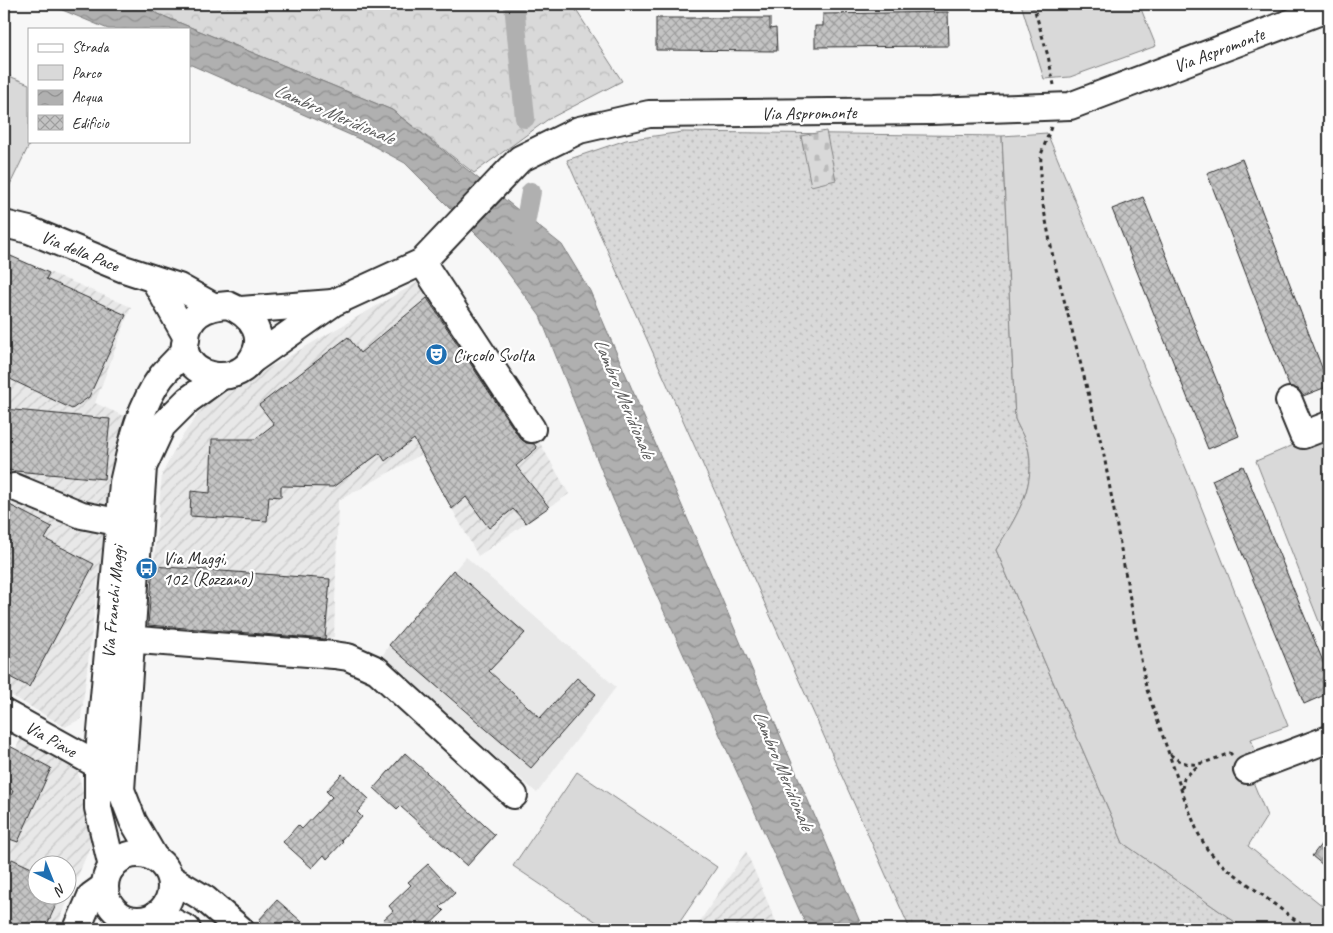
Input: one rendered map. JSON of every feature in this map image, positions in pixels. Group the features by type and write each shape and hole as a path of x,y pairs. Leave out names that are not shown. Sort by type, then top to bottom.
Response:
{"street":[{"name":"Via Aspromonte","path":"252,360 333,303 422,262 520,159 579,130 649,114 1058,108 1070,106 1329,8"},
{"name":"Via della Pace","path":"4,224 28,230 156,281 179,287 212,306"},
{"path":"422,262 532,429"},
{"path":"156,281 194,365 206,374 220,377 238,373 252,360 257,342 252,320 241,310 228,305 212,306 193,318 185,343"},
{"name":"Via Aspromonte","path":"241,310 333,303"},
{"name":"Via Franchi Maggi","path":"129,525 123,483 134,439 151,396 185,343"},
{"name":"Via Franchi Maggi","path":"154,857 133,821 120,790 120,639 129,525 143,467 162,426 188,400 220,377"},
{"path":"1289,401 1304,435 1329,426"},
{"path":"14,487 82,515 129,525"},
{"path":"120,639 334,654 363,662 377,670 514,795"},
{"name":"Via Franchi Maggi","path":"108,876 98,808 98,765 120,639"},
{"name":"Via Piave","path":"4,713 98,765"},
{"path":"1247,770 1329,740"},
{"path":"77,929 91,896 108,876 126,856 141,854 154,857 163,865 172,879 205,899 240,929"},
{"path":"108,876 107,899 115,911 126,918 187,929"},
{"path":"142,921 170,898 172,879"}],"path":[{"path":"1033,4 1048,56 1058,108 1041,155 1040,177 1045,214 1053,257 1103,450 1146,687 1182,792 1198,833 1207,849 1220,863 1307,929"},
{"path":"1170,754 1178,762 1188,766 1230,753 1247,770"},
{"path":"1182,792 1184,778 1199,764"}],"shaded area":[{"path":"4,253 131,307 95,403 126,417 114,450 81,719 65,727 4,691"},
{"path":"420,281 532,429 569,494 478,556 422,454 338,501 334,637 325,639 148,625 162,474 181,438 206,404"},
{"path":"466,557 616,687 537,793 381,658 389,645"},
{"path":"24,730 76,765 94,837 78,876 78,856 28,856 28,906 66,906 56,929 4,929 4,877 12,859 4,855 4,777"},
{"path":"746,851 779,929 695,929"}],"green space":[{"path":"134,4 572,4 622,81 547,120 474,173 392,110"},
{"path":"1021,4 1139,4 1156,46 1070,77 1044,79"},
{"path":"4,74 28,84 28,142 31,142 4,197"},
{"path":"826,131 836,180 811,186 801,136"},
{"path":"683,132 1002,136 1015,419 1028,448 1030,466 1029,479 1022,503 996,550 1123,843 1245,929 910,929 567,160 626,140"},
{"path":"1047,133 1187,471 1288,726 1251,739 1257,756 1251,777 1267,816 1248,846 1329,911 1329,929 1245,929 1123,843 996,550 1022,503 1029,479 1030,466 1028,448 1015,419 1002,136"},
{"path":"1329,430 1329,647 1256,461"},
{"path":"577,772 717,867 675,929 607,929 513,866"}],"water":[{"name":"Lambro Meridionale","path":"48,4 134,4 392,110 562,245 590,291 863,929 808,929 613,499 540,316 488,246 405,163 366,142 190,64 190,28 106,28"}],"building":[{"path":"948,12 949,46 815,47 815,26 823,26 823,14"},
{"path":"656,18 770,18 770,29 776,28 777,51 656,50"},
{"path":"1242,159 1329,386 1303,396 1298,389 1289,386 1207,173"},
{"path":"1143,197 1239,436 1208,449 1112,209"},
{"path":"4,253 49,273 46,279 126,315 89,397 72,409 4,376"},
{"path":"427,298 519,437 526,443 534,444 537,448 516,466 549,507 526,523 513,509 489,528 466,497 452,509 414,439 385,461 380,453 333,487 281,486 281,497 269,496 267,521 190,516 191,491 210,493 212,439 255,439 274,424 259,405 348,337 360,353"},
{"path":"4,409 110,419 104,479 4,470"},
{"path":"1243,466 1329,676 1329,693 1304,704 1212,480"},
{"path":"4,502 52,527 45,539 94,564 29,687 4,674"},
{"path":"153,566 330,579 325,639 148,625"},
{"path":"453,570 525,633 489,671 540,718 577,678 596,694 531,768 389,645"},
{"path":"4,743 51,768 18,842 4,837 4,820 13,790 4,786"},
{"path":"405,753 495,835 467,866 400,806 397,809 374,788"},
{"path":"342,774 369,799 357,812 362,817 341,840 343,842 327,859 324,855 312,868 283,842 298,825 302,829 332,797 326,791"},
{"path":"1329,834 1329,870 1312,856"},
{"path":"12,859 28,866 28,906 55,906 45,929 4,929 4,877"},
{"path":"428,864 455,893 440,907 444,911 425,929 391,929 383,920 393,911 389,906 411,885 408,882"},
{"path":"277,900 310,929 269,929 259,920"}],"waterway":[{"path":"514,4 525,118"},
{"path":"522,240 531,192"}],"place":[{"name":"Circolo Svolta","path":"437,355"},
{"name":"Via Maggi, 102 (Rozzano)","path":"147,568"}]}
